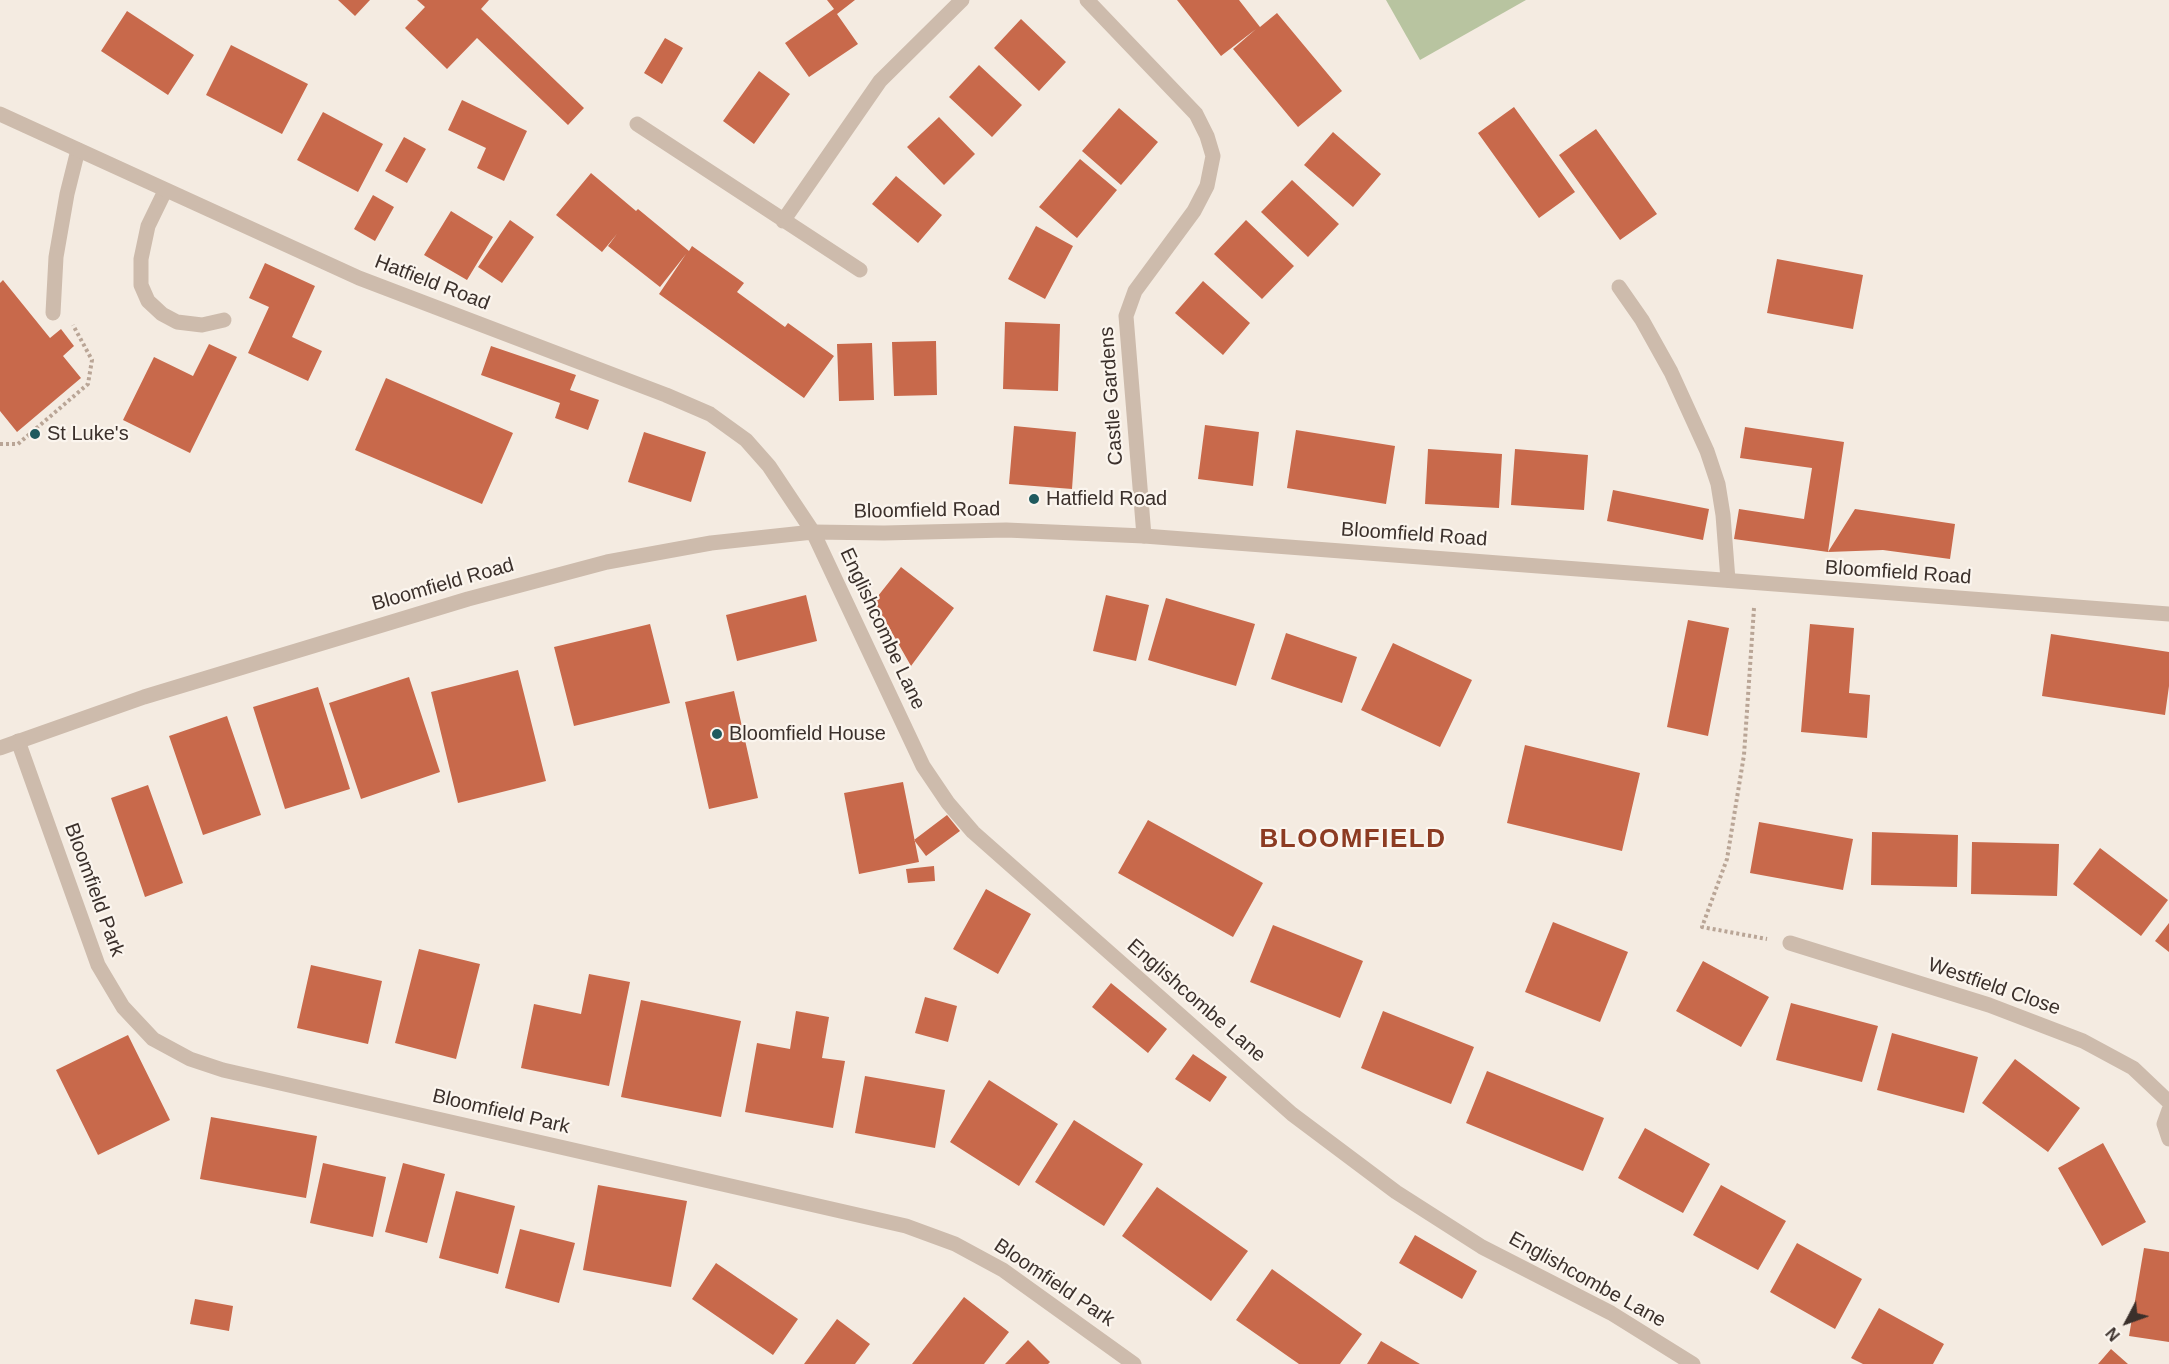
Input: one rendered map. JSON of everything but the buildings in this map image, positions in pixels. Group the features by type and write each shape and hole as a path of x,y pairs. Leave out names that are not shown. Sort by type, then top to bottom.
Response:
{"street":[{"path":"783,221 880,81 962,0"},
{"name":"Castle Gardens","path":"1087,0 1196,114 1207,136 1213,156 1207,186 1194,211 1135,291 1126,316 1144,536"},
{"name":"Hatfield Road","path":"0,114 359,278 666,395 710,414 746,440 769,466 813,532"},
{"path":"636,124 860,270"},
{"path":"53,313 56,257 78,150"},
{"path":"165,191 148,226 141,259 141,285 148,301 162,314 177,322 202,325 224,320"},
{"path":"1619,287 1642,320 1671,372 1707,451 1718,484 1728,580"},
{"name":"Bloomfield Road","path":"0,748 155,693 468,599 607,562 711,543 813,532 1006,530 1144,536 2169,614"},
{"name":"Englishcombe Lane","path":"813,532 923,766 948,803 973,832 1293,1114 1396,1192 1482,1247 1611,1313 1694,1364"},
{"name":"Bloomfield Park","path":"18,741 98,965 123,1007 153,1039 190,1059 223,1070 906,1226 955,1244 1003,1270 1134,1364"},
{"name":"Westfield Close","path":"1790,943 1989,1005 2083,1041 2133,1068 2169,1102"},
{"path":"2169,1110 2164,1124 2169,1139"}],"path":[{"path":"0,444 18,444 88,384 92,360 55,289"},
{"path":"1755,583 1744,755 1727,859 1702,927 1790,943"}],"green space":[{"path":"1386,0 1526,0 1420,60"}],"place":[{"name":"St Luke's","path":"35,434"},
{"name":"Hatfield Road","path":"1034,499"},
{"name":"Bloomfield House","path":"717,734"}],"district":[{"name":"BLOOMFIELD","path":"1353,840"}]}
